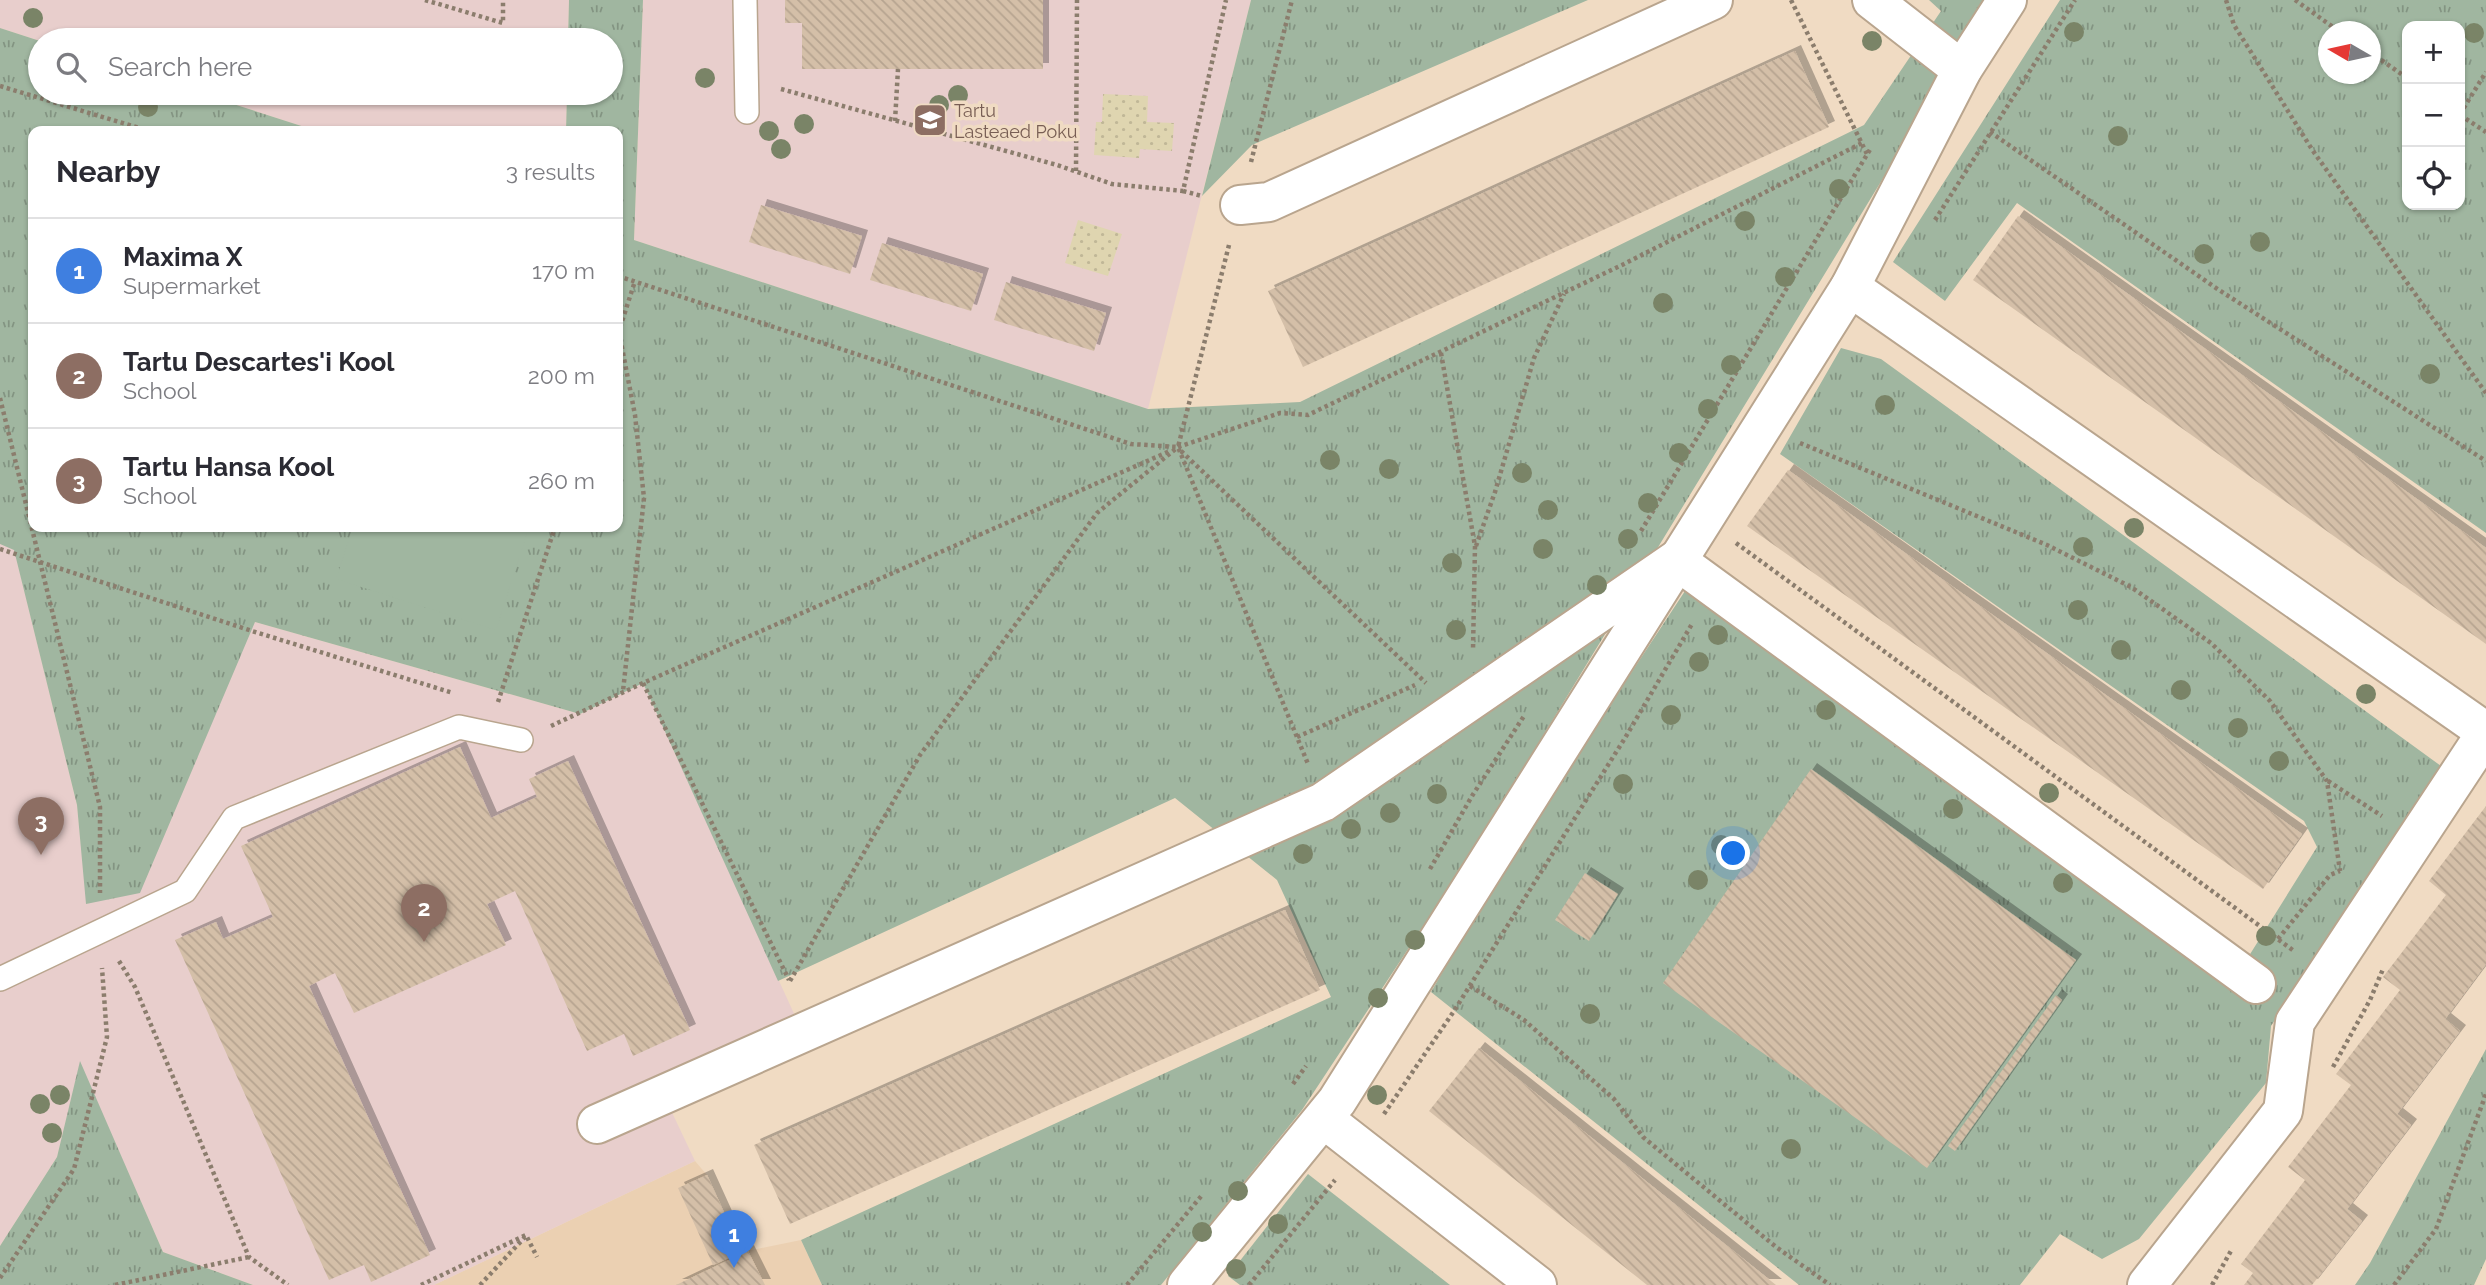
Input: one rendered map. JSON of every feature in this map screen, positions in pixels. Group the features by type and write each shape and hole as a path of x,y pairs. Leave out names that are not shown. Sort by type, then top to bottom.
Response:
{"street":[{"path":"1240,205 1269,202 1713,0"},
{"path":"1872,0 1962,70"},
{"path":"1187,1285 1337,1101 1850,287 1962,70 2007,0"},
{"path":"1850,287 2486,733 2295,1022 2283,1111 2147,1285"},
{"path":"597,1124 1323,802 1676,560"},
{"path":"1676,560 2256,984"},
{"path":"1324,1119 1537,1285"}],"lane":[{"path":"745,0 747,112"},
{"path":"0,979 185,891 234,818 459,727 521,740"}],"path":[{"path":"425,0 503,23 503,0"},
{"path":"1076,0 1076,171"},
{"path":"746,80 1076,171 1112,184 1183,191 1226,0"},
{"path":"1791,0 1868,154"},
{"path":"2226,0 2234,24 2313,151 2486,393"},
{"path":"2295,0 2325,21"},
{"path":"2381,59 2402,74"},
{"path":"895,121 898,69"},
{"path":"2465,106 2486,72"},
{"path":"0,86 28,94"},
{"path":"63,105 132,126"},
{"path":"2465,117 2486,132"},
{"path":"1990,132 2219,290 2486,461"},
{"path":"521,740 643,683 1178,447 1280,413 1308,415 1564,293 1862,143"},
{"path":"623,277 1131,444 1178,447 1423,681 1465,705 1473,647 1475,546 1441,353"},
{"path":"623,318 635,281"},
{"path":"1475,546 1495,492 1534,358 1564,293"},
{"path":"623,357 635,415 644,498 623,692"},
{"path":"0,398 28,514"},
{"path":"1792,440 2047,545 2131,587 2211,643 2270,701 2327,781 2416,838"},
{"path":"643,683 790,981 928,744 1097,513 1178,447"},
{"path":"1178,447 1323,802"},
{"path":"0,1278 74,1169 107,1037 100,930 100,807 32,532"},
{"path":"488,733 553,532"},
{"path":"1735,542 2326,975"},
{"path":"0,549 40,564 458,694"},
{"path":"1297,737 1423,681"},
{"path":"2327,781 2340,871"},
{"path":"100,930 135,987 249,1257 288,1285"},
{"path":"2330,1071 2370,1000 2386,962"},
{"path":"1470,985 1524,1020 1614,1099 1643,1137 1776,1247 1830,1285"},
{"path":"2393,1285 2436,1228 2486,1094"},
{"path":"526,1235 537,1257"},
{"path":"421,1285 526,1235"},
{"path":"480,1285 526,1235"},
{"path":"2212,1285 2238,1237"},
{"path":"115,1285 249,1257"}],"shaded area":[{"path":"0,0 569,0 568,28 28,28 28,37 0,28"},
{"name":"Tartu Lasteaed Poku","path":"643,0 1251,0 1148,409 634,240"},
{"path":"236,105 567,105 566,126 301,126"},
{"path":"0,544 14,549 77,805 87,904 255,622 580,714 643,683 796,1018 659,1085 695,1161 434,1285 253,1285 163,1252 80,1063 57,1157 0,1246"},
{"path":"695,1161 707,1175 742,1252 801,1240 822,1285 434,1285"}],"green space":[{"path":"569,0 643,0 634,240 1148,409 1300,402 1864,125 1941,11 1929,0 1997,0 1921,116 1474,849 1302,1110 1161,1285 822,1285 801,1240 1331,997 1277,880 1175,798 778,981 643,683 580,714 255,622 140,893 86,904 77,805 14,550 0,544 0,28 28,37 28,105 236,105 301,126 28,126 28,532 623,532 623,126 566,126 567,105 623,105 623,28 568,28"},
{"path":"1251,0 1588,0 1252,145 1202,196"},
{"path":"2060,0 2486,0 2486,533 2017,203 1945,301 1893,262"},
{"path":"1841,348 1881,359 2441,766 2271,1026 2266,1083 2139,1239 2102,1259 2060,1234 2020,1285 1799,1285 1431,992 1502,869 1685,591 2232,983 2317,847 2304,821 1780,454"},
{"path":"351,532 527,532 496,630 336,579"},
{"path":"2486,1049 2486,1259 2474,1285 2355,1285 2370,1263"},
{"path":"80,1061 163,1252 253,1285 0,1285 0,1246 57,1157"},
{"path":"1308,1174 1450,1285 1240,1285 1228,1276"}],"sand":[{"path":"1103,94 1148,96 1147,122 1174,123 1172,151 1140,149 1139,158 1094,155 1096,122 1102,122"},
{"path":"1078,220 1122,234 1108,276 1065,263"}],"building":[{"path":"785,0 1043,0 1043,69 802,69 802,23 785,23"},
{"path":"1795,51 1829,127 1303,367 1268,291"},
{"path":"761,205 862,236 850,274 749,242"},
{"path":"2018,216 2486,548 2486,644 1973,280"},
{"path":"882,243 983,274 971,311 870,280"},
{"path":"1006,282 1106,313 1094,351 994,320"},
{"path":"1788,470 2302,834 2263,889 1747,526"},
{"path":"460,747 491,818 537,797 529,779 568,761 690,1030 633,1056 624,1034 587,1051 515,891 487,904 506,945 354,1013 335,973 309,986 430,1255 371,1282 364,1265 329,1280 175,940 216,922 223,939 273,917 241,846"},
{"path":"1811,769 2076,960 1927,1168 1663,983"},
{"path":"2486,806 2486,964 2445,1019 2460,1031 2397,1114 2411,1125 2347,1209 2362,1221 2312,1285 2244,1285 2253,1273 2241,1264 2305,1180 2288,1167 2351,1085 2336,1074 2400,990 2383,977 2446,895 2429,881"},
{"path":"1585,873 1618,894 1589,941 1555,920"},
{"path":"1285,910 1320,990 790,1224 754,1145"},
{"path":"2056,995 2062,1000 1955,1151 1948,1146"},
{"path":"1479,1048 1776,1285 1647,1285 1429,1111"},
{"path":"707,1175 742,1252 713,1265 678,1188"},
{"path":"748,1251 765,1285 676,1285"}],"place":[{"name":"Tartu Lasteaed Poku","path":"930,120"},
{"name":"Tartu Hansa Kool","path":"41,855"},
{"name":"Tartu Descartes'i Kool","path":"424,942"},
{"name":"Maxima X","path":"734,1268"}]}
